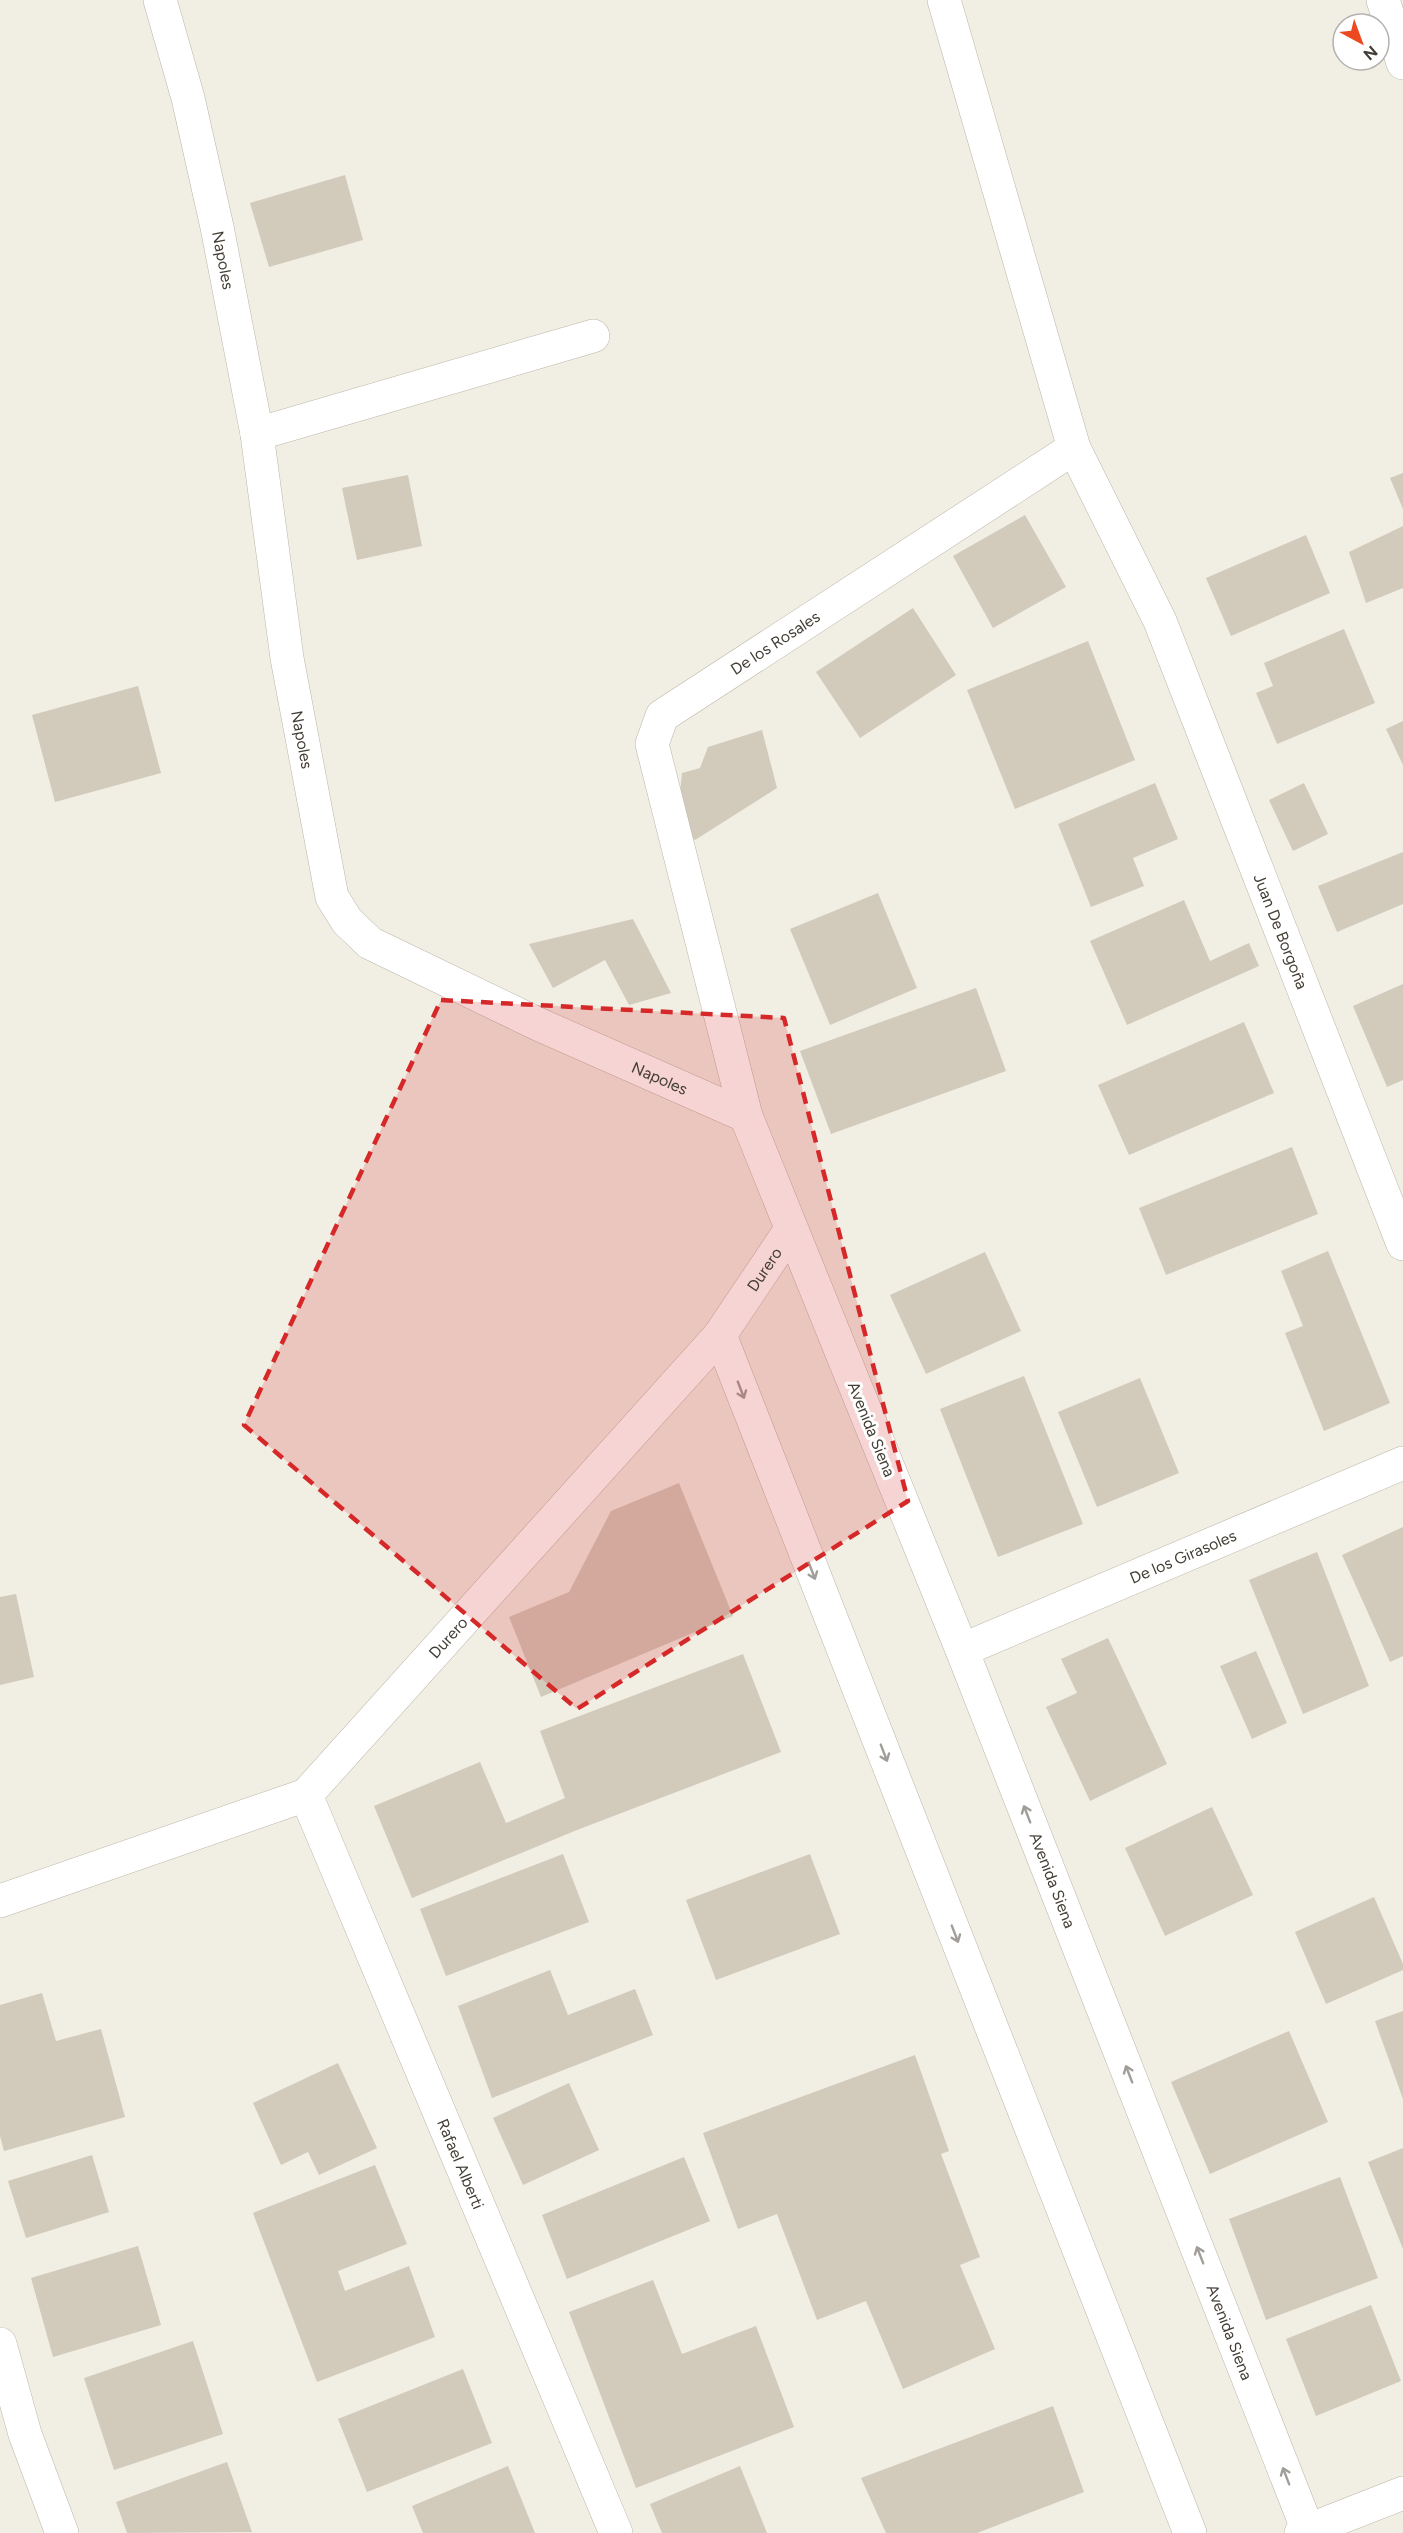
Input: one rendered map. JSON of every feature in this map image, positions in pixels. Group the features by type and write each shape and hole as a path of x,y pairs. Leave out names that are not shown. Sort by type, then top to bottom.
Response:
{"street":[{"name":"Napoles","path":"160,0 188,98 214,215 257,434 289,670 332,897 347,921 370,943 540,1025 746,1116"},
{"path":"944,0 1074,448"},
{"path":"1383,0 1403,63"},
{"path":"257,434 593,336"},
{"name":"Juan De Borgoña","path":"1074,448 1160,621 1403,1244"},
{"name":"De los Rosales","path":"746,1116 652,744 662,716 1074,448"},
{"path":"746,1116 791,1229"},
{"name":"Durero","path":"0,1901 306,1795 720,1335 791,1229"},
{"name":"Avenida Siena","path":"791,1229 962,1650 1306,2532"},
{"path":"720,1335 1190,2533"},
{"name":"De los Girasoles","path":"962,1650 1403,1463"},
{"name":"Rafael Alberti","path":"306,1795 615,2533"},
{"path":"0,2344 13,2437 62,2533"},
{"path":"1306,2532 1403,2493"}],"highlighted area":[{"path":"441,1000 784,1018 908,1501 577,1709 244,1425"}],"building":[{"path":"345,175 363,240 269,267 250,203"},
{"path":"1403,473 1403,509 1390,478"},
{"path":"408,475 422,546 357,560 342,488"},
{"path":"1025,515 1066,587 993,628 953,556"},
{"path":"1403,526 1403,588 1366,603 1349,552"},
{"path":"1306,535 1330,593 1231,636 1206,578"},
{"path":"913,608 956,675 860,738 816,672"},
{"path":"1344,629 1375,703 1277,744 1256,693 1273,686 1264,663"},
{"path":"1088,641 1135,760 1015,809 967,690"},
{"path":"138,686 161,773 55,802 32,715"},
{"path":"1403,721 1403,765 1386,729"},
{"path":"762,730 777,788 695,840 677,824 682,773 700,768 708,747"},
{"path":"1155,783 1178,839 1133,858 1144,886 1091,907 1058,824"},
{"path":"1304,783 1328,834 1293,851 1269,800"},
{"path":"1403,852 1403,904 1337,932 1318,886"},
{"path":"878,893 917,988 830,1025 790,929"},
{"path":"1184,900 1210,961 1249,943 1259,966 1127,1025 1090,941"},
{"path":"633,919 671,993 629,1005 605,960 553,988 529,944"},
{"path":"1403,984 1403,1080 1387,1087 1353,1006"},
{"path":"976,988 1006,1071 831,1134 800,1051"},
{"path":"1244,1022 1274,1093 1129,1155 1098,1085"},
{"path":"1292,1147 1318,1214 1166,1275 1139,1208"},
{"path":"1328,1251 1390,1403 1324,1431 1285,1333 1303,1326 1281,1271"},
{"path":"985,1252 1021,1331 926,1374 890,1295"},
{"path":"1024,1376 1083,1524 998,1557 940,1409"},
{"path":"1140,1378 1179,1473 1097,1507 1058,1412"},
{"path":"679,1483 733,1616 541,1697 509,1617 569,1592 611,1511"},
{"path":"1403,1527 1403,1656 1390,1662 1342,1555"},
{"path":"1317,1552 1369,1686 1303,1714 1249,1580"},
{"path":"16,1594 34,1677 0,1685 0,1597"},
{"path":"1108,1638 1167,1764 1090,1801 1046,1707 1077,1693 1061,1659"},
{"path":"1256,1651 1287,1723 1252,1739 1220,1666"},
{"path":"743,1654 781,1752 577,1830 412,1898 374,1806 480,1762 506,1823 565,1798 540,1731"},
{"path":"1212,1807 1253,1895 1165,1936 1125,1848"},
{"path":"563,1854 589,1922 446,1976 420,1909"},
{"path":"810,1854 840,1934 716,1980 686,1900"},
{"path":"1374,1897 1403,1964 1403,1970 1326,2004 1295,1932"},
{"path":"550,1970 568,2015 635,1989 653,2035 492,2098 458,2006"},
{"path":"42,1993 56,2041 101,2029 125,2117 4,2151 0,2136 0,2005"},
{"path":"1403,2011 1403,2099 1375,2021"},
{"path":"1289,2031 1328,2122 1210,2174 1171,2082"},
{"path":"915,2055 949,2151 941,2154 980,2257 960,2265 995,2349 903,2389 866,2301 817,2320 777,2214 738,2229 703,2133"},
{"path":"338,2063 377,2148 319,2175 308,2152 281,2165 253,2103"},
{"path":"569,2083 599,2150 523,2185 493,2118"},
{"path":"1403,2148 1403,2249 1368,2162"},
{"path":"92,2155 109,2212 26,2238 8,2181"},
{"path":"684,2157 710,2221 567,2279 542,2215"},
{"path":"375,2165 407,2244 338,2271 345,2291 409,2266 435,2337 317,2382 253,2213"},
{"path":"1340,2177 1378,2278 1266,2320 1229,2219"},
{"path":"138,2246 161,2325 53,2357 31,2278"},
{"path":"653,2280 682,2354 756,2326 794,2427 636,2488 569,2312"},
{"path":"1371,2305 1401,2381 1316,2416 1286,2339"},
{"path":"193,2341 223,2434 114,2470 84,2378"},
{"path":"463,2369 492,2443 367,2492 338,2419"},
{"path":"1053,2406 1084,2492 977,2533 886,2533 861,2478"},
{"path":"227,2462 252,2532 127,2533 116,2502"},
{"path":"508,2466 535,2533 423,2533 412,2506"},
{"path":"740,2466 767,2533 662,2533 650,2504"}]}
